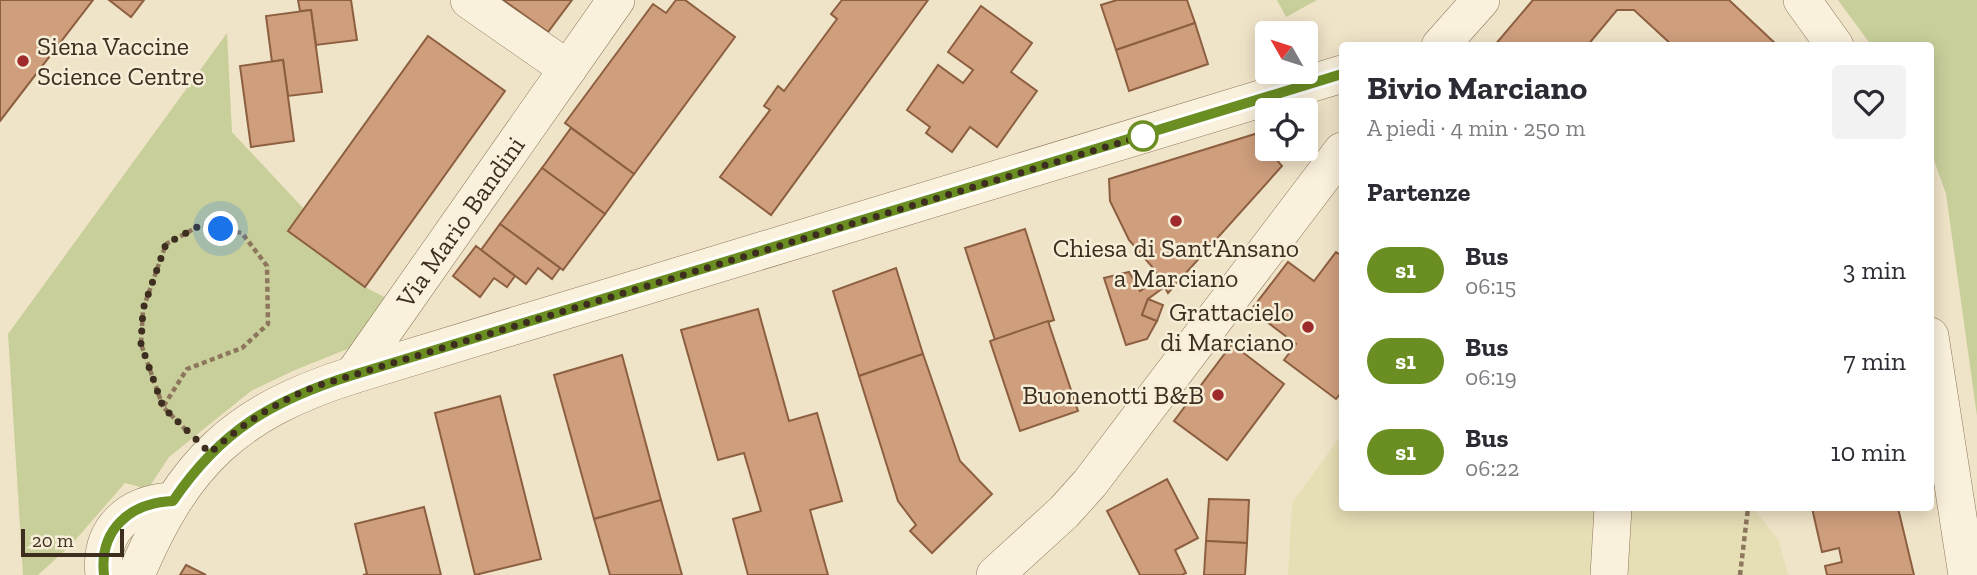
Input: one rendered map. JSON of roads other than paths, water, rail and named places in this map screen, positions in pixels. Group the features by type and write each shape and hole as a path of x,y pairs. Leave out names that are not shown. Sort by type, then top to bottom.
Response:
{"street":[{"path":"469,0 568,69"},
{"name":"Via Mario Bandini","path":"353,375 616,0"},
{"path":"1444,42 1481,0"},
{"path":"1802,0 1832,42"},
{"path":"136,575 151,540 196,468 233,433 295,395 353,375 1333,86"},
{"path":"995,575 1064,512 1090,483 1339,155"},
{"path":"1934,362 1967,575"},
{"path":"104,575 104,550 114,529 123,519 140,508 173,501"},
{"path":"1608,575 1613,511"}],"place":[{"name":"Siena Vaccine Science Centre","path":"23,61"},
{"name":"Chiesa di Sant'Ansano a Marciano","path":"1176,221"},
{"name":"Grattacielo di Marciano","path":"1308,327"},
{"name":"Buonenotti B&B","path":"1218,395"}]}
